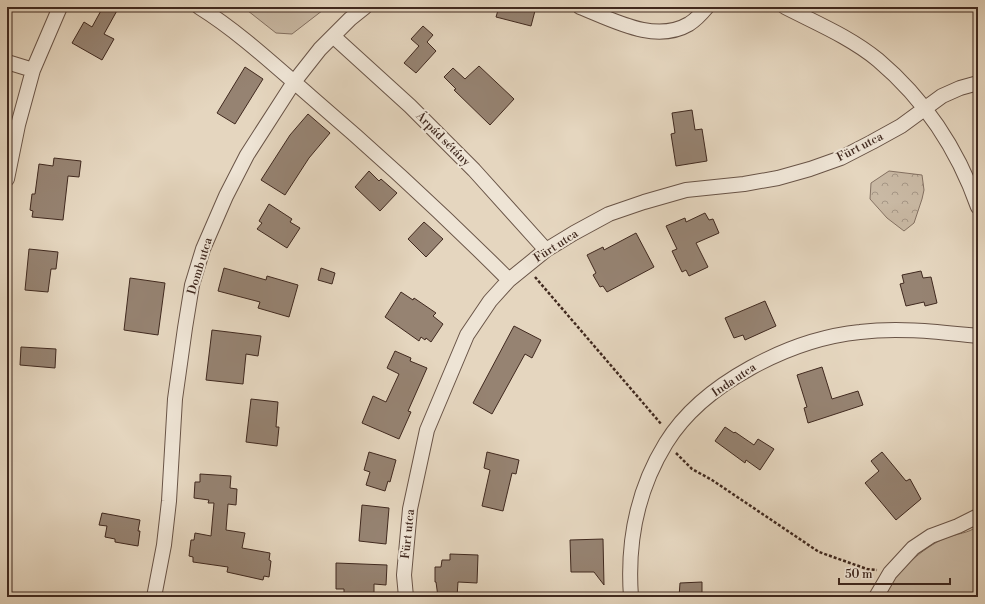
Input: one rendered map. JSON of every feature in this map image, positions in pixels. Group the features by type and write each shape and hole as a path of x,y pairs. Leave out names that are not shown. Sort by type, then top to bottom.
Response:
{"street":[{"path":"7,178 18,125 33,70 60,7"},
{"path":"199,7 238,35 366,144 457,228 509,280"},
{"name":"Domb utca","path":"154,597 164,545 169,501 175,399 192,285 203,249 246,155 294,82 332,36 365,7"},
{"path":"580,7 639,30 659,32 675,29 688,24 698,17 707,7"},
{"path":"785,7 837,34 877,60 911,92 925,108 944,135 955,154 978,207"},
{"name":"Árpád sétány","path":"332,36 416,111 483,180 546,250"},
{"path":"7,62 33,70"},
{"name":"Fürt utca","path":"406,597 404,575 410,509 427,430 467,335 490,301 509,280 546,250 609,214 686,190 744,184 778,178 841,158 901,126 942,96 960,88 978,83"},
{"name":"Inda utca","path":"631,597 629,572 631,539 639,507 651,471 668,439 703,401 723,385 747,370 796,347 832,336 882,330 930,331 978,336"},
{"path":"876,597 890,573 913,548 932,536 978,516"}],"path":[{"path":"526,266 615,369 692,469 712,480 819,552 867,569 890,573"}],"green space":[{"path":"243,7 327,7 292,34 276,33"},
{"path":"889,171 922,175 924,190 922,199 914,223 904,231 887,218 870,199 871,183"},
{"path":"978,526 978,597 883,597 887,588 901,571 919,554 937,542 950,536 970,531"}],"building":[{"path":"103,7 119,7 104,34 114,39 102,60 72,43 84,22 92,27"},
{"path":"499,7 536,7 531,26 496,17"},
{"path":"423,26 433,35 427,42 436,51 416,73 404,63 419,46 411,39"},
{"path":"479,66 514,99 490,125 454,90 456,89 444,77 453,68 465,79"},
{"path":"245,67 263,79 235,124 217,113"},
{"path":"692,110 695,130 702,129 707,161 676,166 671,134 675,133 672,113"},
{"path":"308,114 330,133 309,158 285,195 261,180 290,135"},
{"path":"54,158 81,161 79,177 68,176 63,220 32,217 33,211 30,210 32,194 35,194 39,164 53,166"},
{"path":"369,171 379,181 381,179 397,193 380,211 355,187"},
{"path":"269,204 292,219 290,222 300,228 287,248 257,229 262,223 259,221"},
{"path":"705,213 709,220 713,219 719,233 696,243 708,267 689,276 686,270 682,272 672,251 677,249 666,226 685,218 686,222"},
{"path":"424,222 443,239 426,257 408,239"},
{"path":"636,233 654,267 607,292 603,286 600,287 593,275 596,273 587,255 603,247 604,250"},
{"path":"29,249 58,252 56,269 51,269 48,292 25,290"},
{"path":"224,268 266,280 267,276 298,285 289,317 258,308 260,302 218,291"},
{"path":"321,268 335,273 332,284 318,280"},
{"path":"921,271 923,278 931,277 937,303 925,306 924,302 906,306 900,284 904,283 902,275"},
{"path":"130,278 165,283 158,335 124,330"},
{"path":"401,292 413,300 414,298 436,313 433,316 443,324 431,342 426,338 425,340 421,337 419,341 385,317"},
{"path":"765,301 776,326 745,340 743,335 734,338 725,318"},
{"path":"514,326 541,340 532,358 525,354 492,414 473,403"},
{"path":"212,330 261,336 258,356 246,354 243,384 206,380"},
{"path":"21,347 56,349 55,368 20,365"},
{"path":"395,351 411,358 410,361 427,368 408,411 411,412 399,439 362,423 373,396 386,402 399,374 387,368"},
{"path":"822,367 832,399 858,391 863,405 808,423 804,408 807,407 797,375"},
{"path":"251,399 278,402 276,427 279,427 277,446 246,442"},
{"path":"725,427 754,445 758,439 774,449 760,470 746,460 745,463 715,441"},
{"path":"369,452 396,460 390,482 388,481 385,491 366,485 370,472 364,470"},
{"path":"487,452 519,460 516,474 512,473 503,511 482,506 490,470 484,468"},
{"path":"882,452 906,481 910,479 921,499 896,520 865,483 879,471 871,461"},
{"path":"200,474 231,476 230,488 237,489 236,505 228,504 226,530 245,533 242,548 270,553 269,560 271,561 269,577 264,576 263,580 227,572 228,567 193,562 193,557 189,556 191,540 194,540 195,533 211,536 214,503 208,503 209,500 194,498 195,482 200,482"},
{"path":"362,505 389,508 386,544 359,541"},
{"path":"102,513 140,520 138,546 115,542 115,539 105,537 107,526 99,525"},
{"path":"603,539 604,585 594,572 571,572 570,540"},
{"path":"450,554 478,555 477,583 458,582 457,597 438,597 435,582 435,567 441,567 442,560 450,560"},
{"path":"336,563 387,565 386,585 374,584 374,597 344,597 344,589 336,589"},
{"path":"702,582 702,597 679,597 680,583"}]}
